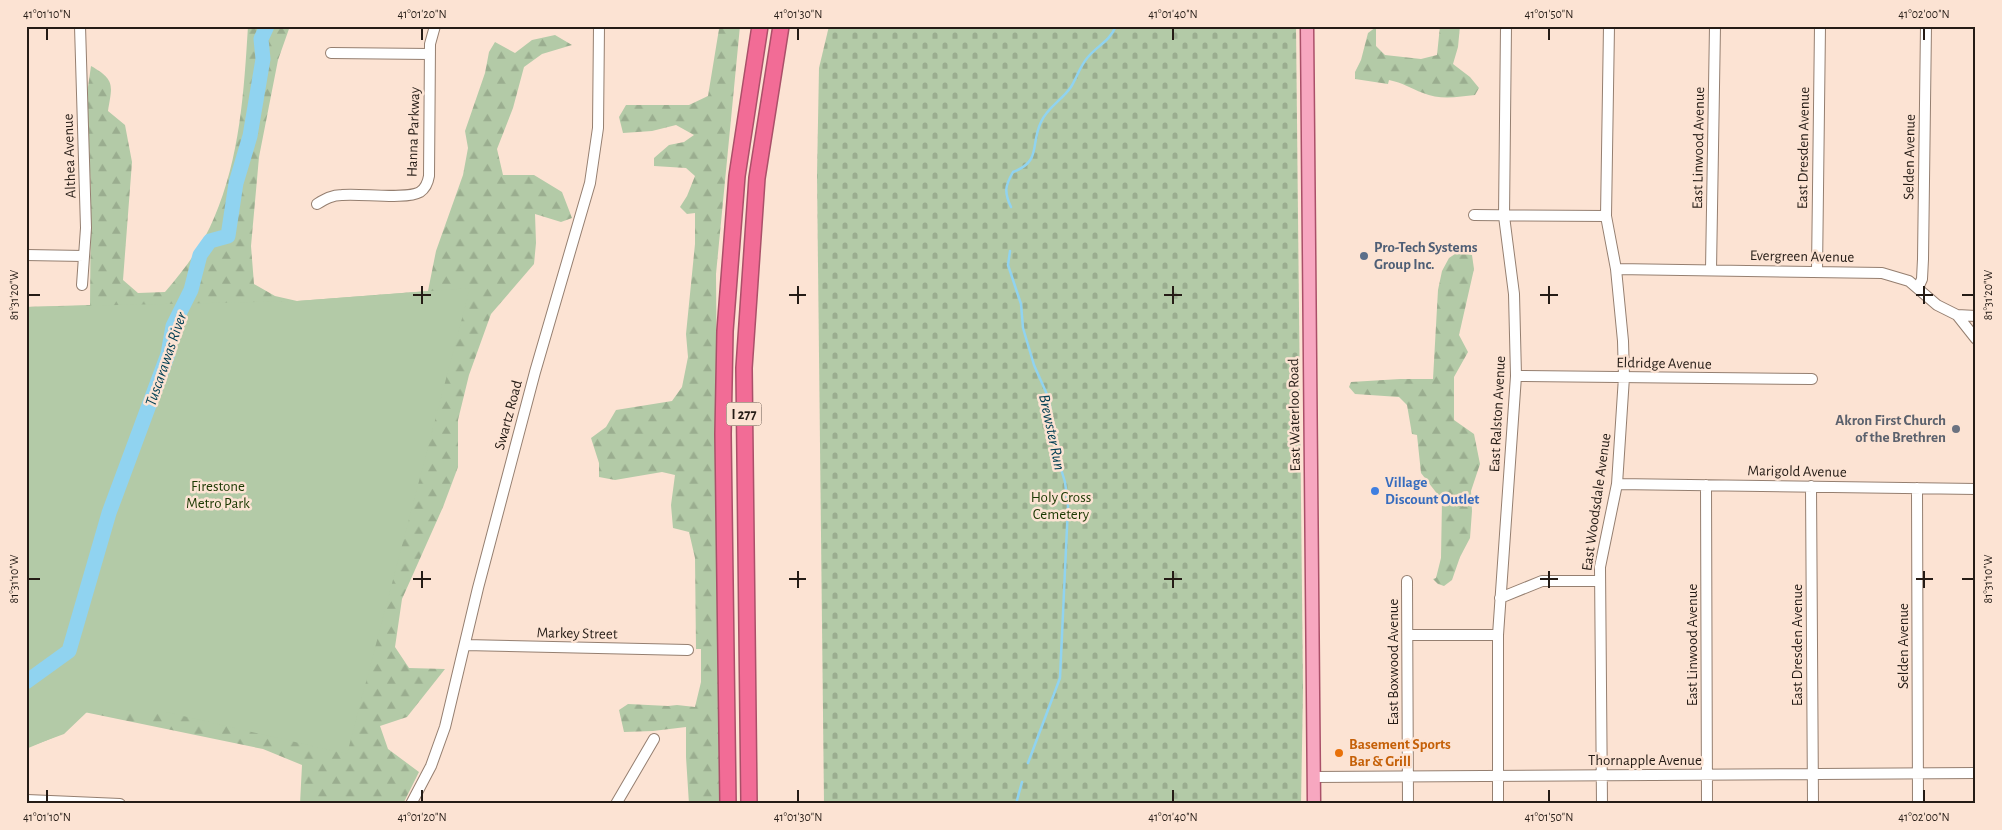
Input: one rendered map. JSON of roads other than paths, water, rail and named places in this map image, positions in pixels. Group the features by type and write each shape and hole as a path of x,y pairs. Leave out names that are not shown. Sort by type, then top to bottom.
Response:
{"highway":[{"name":"I 277","path":"728,804 723,434 726,331 738,176 760,26"},
{"name":"I 277","path":"749,804 744,368 757,178 781,26"}],"main road":[{"name":"East Waterloo Road","path":"1307,26 1314,804"}],"street":[{"name":"Althea Avenue","path":"80,26 85,178 82,285"},
{"name":"Hanna Parkway","path":"317,204 330,197 343,194 409,195 421,192 425,187 429,176 430,54 434,26"},
{"name":"Swartz Road","path":"411,804 440,744 534,373 590,183 598,128 599,26"},
{"name":"East Ralston Avenue","path":"1498,804 1498,635 1516,376 1514,294 1504,216 1506,26"},
{"name":"East Woodsdale Avenue","path":"1602,804 1600,566 1617,484 1624,377 1622,324 1616,269 1606,216 1609,26"},
{"name":"East Linwood Avenue","path":"1711,270 1715,26"},
{"name":"East Dresden Avenue","path":"1817,271 1820,26"},
{"name":"Selden Avenue","path":"1918,288 1922,280 1923,259 1926,26"},
{"path":"330,53 430,54"},
{"path":"1474,215 1606,216"},
{"path":"26,255 84,256"},
{"name":"Evergreen Avenue","path":"1616,269 1882,273 1909,281 1937,305 1957,315 1976,316"},
{"path":"1957,315 1976,340"},
{"name":"Eldridge Avenue","path":"1516,376 1812,379"},
{"name":"Marigold Avenue","path":"1617,484 1976,488"},
{"name":"East Linwood Avenue","path":"1706,485 1708,804"},
{"name":"East Dresden Avenue","path":"1811,486 1813,804"},
{"name":"Selden Avenue","path":"1917,488 1918,804"},
{"name":"East Boxwood Avenue","path":"1407,581 1408,804"},
{"path":"1500,598 1542,581 1600,581"},
{"path":"1408,635 1498,635"},
{"name":"Markey Street","path":"465,645 688,650"},
{"path":"616,804 654,739"},
{"name":"Thornapple Avenue","path":"1314,777 1976,773"},
{"path":"27,800 120,804"}],"waterway":[{"name":"Tuscarawas River","path":"26,682 69,651 109,513 168,354 173,326 191,290 200,255 210,241 228,236 236,183 250,136 263,59 261,39 267,26"},
{"name":"Brewster Run","path":"1011,207 1006,193 1008,181 1013,172 1022,168 1032,157 1041,122 1051,108 1071,87 1085,60 1110,36 1116,26"},
{"name":"Brewster Run","path":"1010,251 1008,265 1021,304 1023,328 1034,365 1049,399 1057,456 1065,482 1068,506 1060,678 1028,763"},
{"name":"Brewster Run","path":"1016,804 1022,782"}],"place":[{"name":"Pro-Tech Systems Group Inc.","path":"1364,256"},
{"name":"Akron First Church of the Brethren","path":"1956,429"},
{"name":"Village Discount Outlet","path":"1375,491"},
{"name":"Basement Sports Bar & Grill","path":"1339,753"}],"park label":[{"name":"Firestone Metro Park","path":"218,494"},
{"name":"Holy Cross Cemetery","path":"1061,506"}]}
